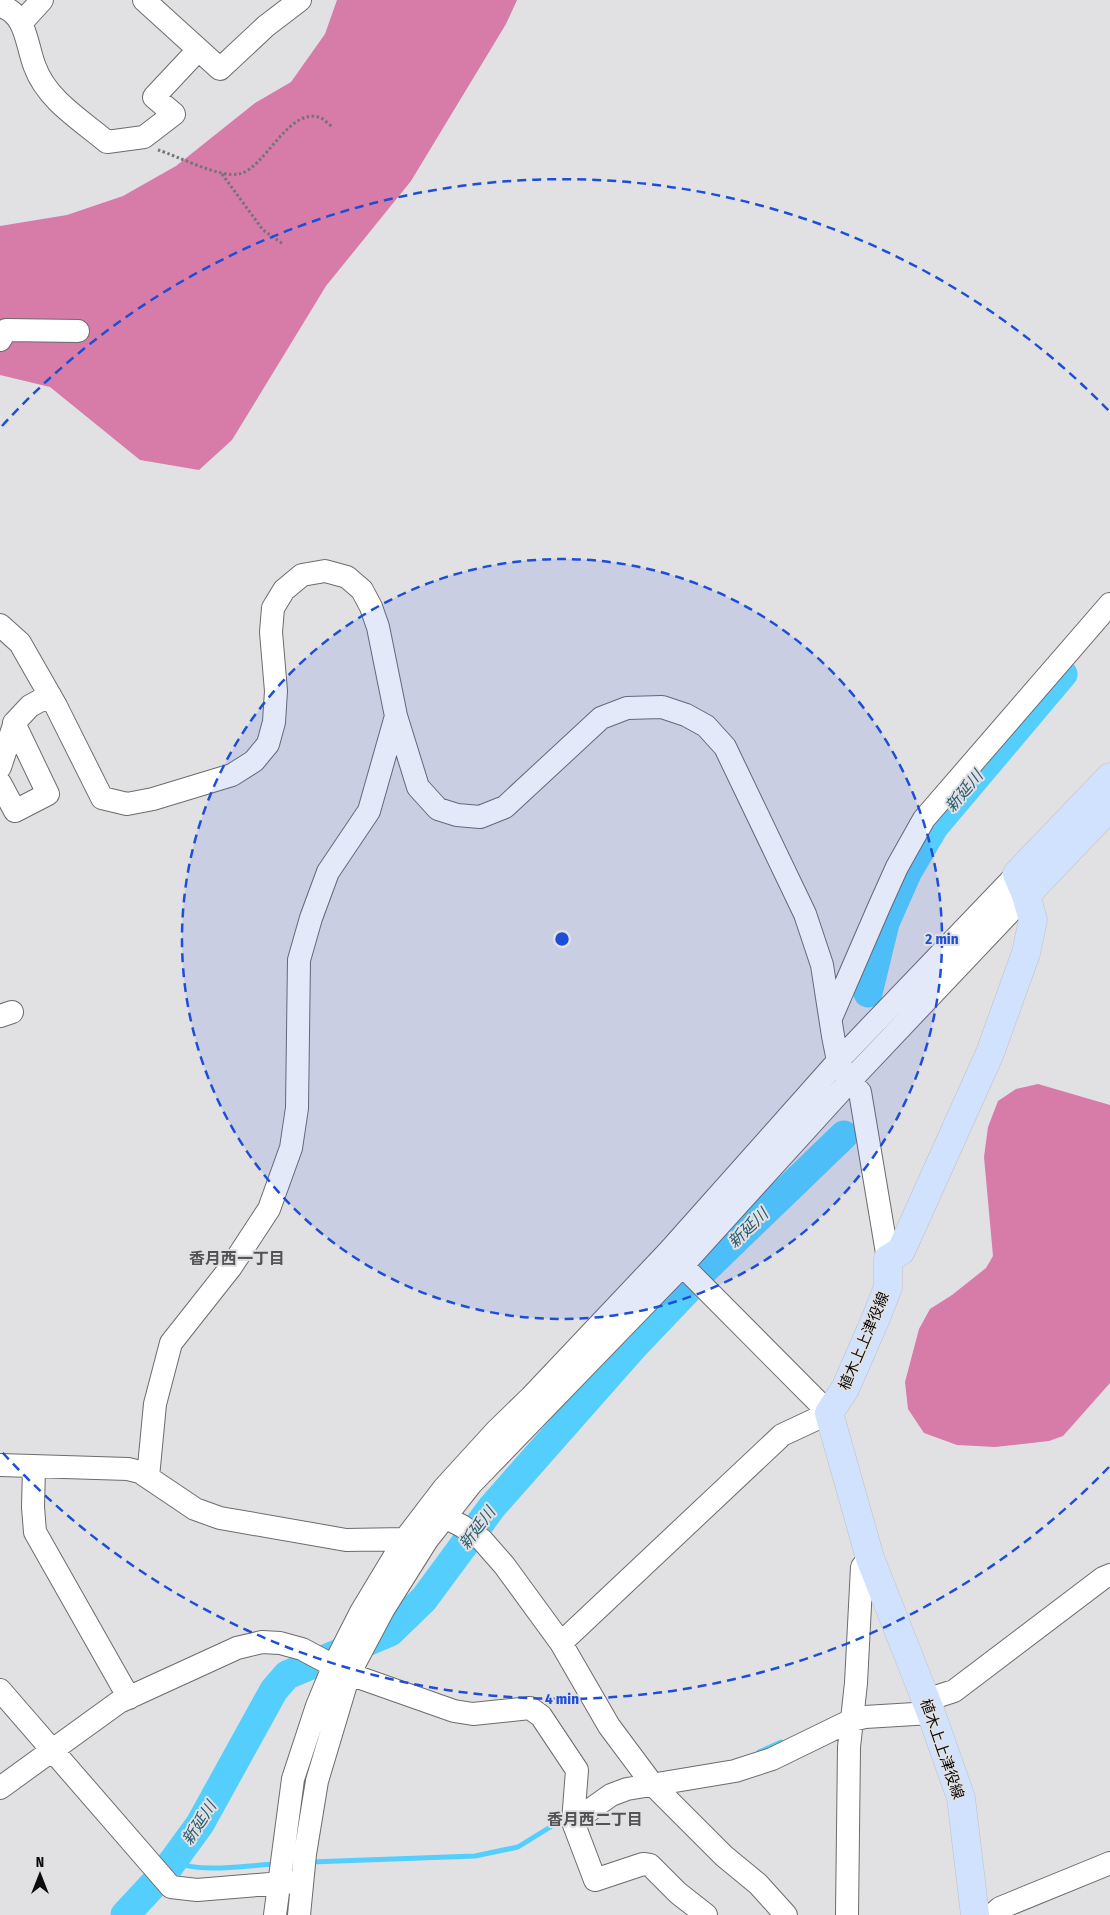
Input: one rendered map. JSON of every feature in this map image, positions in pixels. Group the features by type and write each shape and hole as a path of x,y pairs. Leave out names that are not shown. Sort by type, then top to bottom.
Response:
{"main road":[{"path":"1022,885 1110,777"},
{"path":"1022,885 1110,807"},
{"path":"888,1259 901,1251 990,1053 1026,952 1033,920 1022,885"},
{"name":"植木上上津役線","path":"888,1259 888,1287 845,1389 829,1413 870,1558 928,1706 961,1798 975,1915"}],"street":[{"path":"22,22 42,0"},
{"path":"144,0 220,69 266,26 300,0"},
{"path":"0,6 6,8 22,22 35,68 50,95 106,142 144,137 174,114 154,97 198,50"},
{"path":"0,340 6,330 78,331"},
{"path":"0,625 20,643 50,695 102,798 127,804 153,799 232,775 254,761 268,744 274,722 276,691 271,632 273,608 284,590 302,575 325,571 348,577 362,590 371,607 378,627 396,716 418,787 438,809 457,815 480,818 505,807 601,718 627,708 662,707 686,715 706,726 725,747 805,914 822,965 838,1060 850,1081 860,1092 888,1259"},
{"path":"831,1018 897,868 924,818 1110,604"},
{"path":"0,767 14,723 30,706 50,695"},
{"path":"148,1477 155,1404 171,1343 230,1267 269,1209 291,1148 297,1108 299,960 310,918 328,872 370,811 396,716"},
{"path":"0,783 15,811 48,794 14,723"},
{"path":"676,1258 838,1060 1022,885"},
{"path":"299,1915 302,1881 317,1781 342,1669 361,1612 405,1540 471,1484 676,1258 850,1081 1022,885"},
{"path":"561,1643 782,1436 829,1413 676,1258"},
{"path":"0,1465 128,1469 140,1472 195,1509 220,1518 346,1540 405,1540"},
{"path":"34,1467 33,1507 35,1532 128,1698"},
{"path":"436,1513 462,1526 482,1540 504,1565 561,1643 610,1726 653,1785 724,1856 758,1884 786,1915"},
{"path":"275,1915 293,1779 317,1706 383,1610 436,1513"},
{"path":"847,1915 849,1747 856,1683 862,1567 870,1558"},
{"path":"573,1822 611,1795 627,1789 735,1771 772,1759 852,1720 928,1706 954,1691 1103,1578 1110,1575"},
{"path":"0,1788 119,1702 237,1648 262,1642 280,1643 302,1649 342,1669 454,1711 473,1714 530,1708 541,1716 576,1770 573,1822 595,1880 643,1864 650,1865 678,1893 706,1915"},
{"path":"0,1690 171,1887 197,1890 302,1881"},
{"path":"992,1915 1000,1908 1110,1862"}],"path":[{"path":"144,137 147,146 222,174 238,174 250,170 289,126 304,118 320,118 333,127"},
{"path":"222,174 263,230 283,244"}],"shaded area":[{"path":"337,0 517,0 506,24 411,181 326,286 232,440 199,470 140,460 50,387 0,375 0,226 67,215 123,196 176,166 255,103 291,82 325,34"},
{"path":"1038,1084 1110,1105 1110,1383 1063,1436 1049,1441 995,1447 957,1445 924,1433 908,1409 905,1382 919,1329 930,1309 952,1295 986,1268 993,1256 984,1157 988,1127 998,1101 1016,1089"}],"waterway":[{"name":"新延川","path":"868,993 885,923 908,871 934,827 1063,674"},
{"name":"新延川","path":"125,1915 165,1872 200,1824 274,1690 287,1675 390,1632 424,1599 492,1507 635,1345 695,1282 701,1273 844,1135"},
{"path":"759,1752 781,1742"},
{"path":"311,1862 475,1856 518,1847 568,1816"},
{"path":"172,1862 210,1868 275,1864"}],"district":[{"name":"香月西一丁目","path":"237,1258"},
{"name":"香月西二丁目","path":"595,1819"}]}
